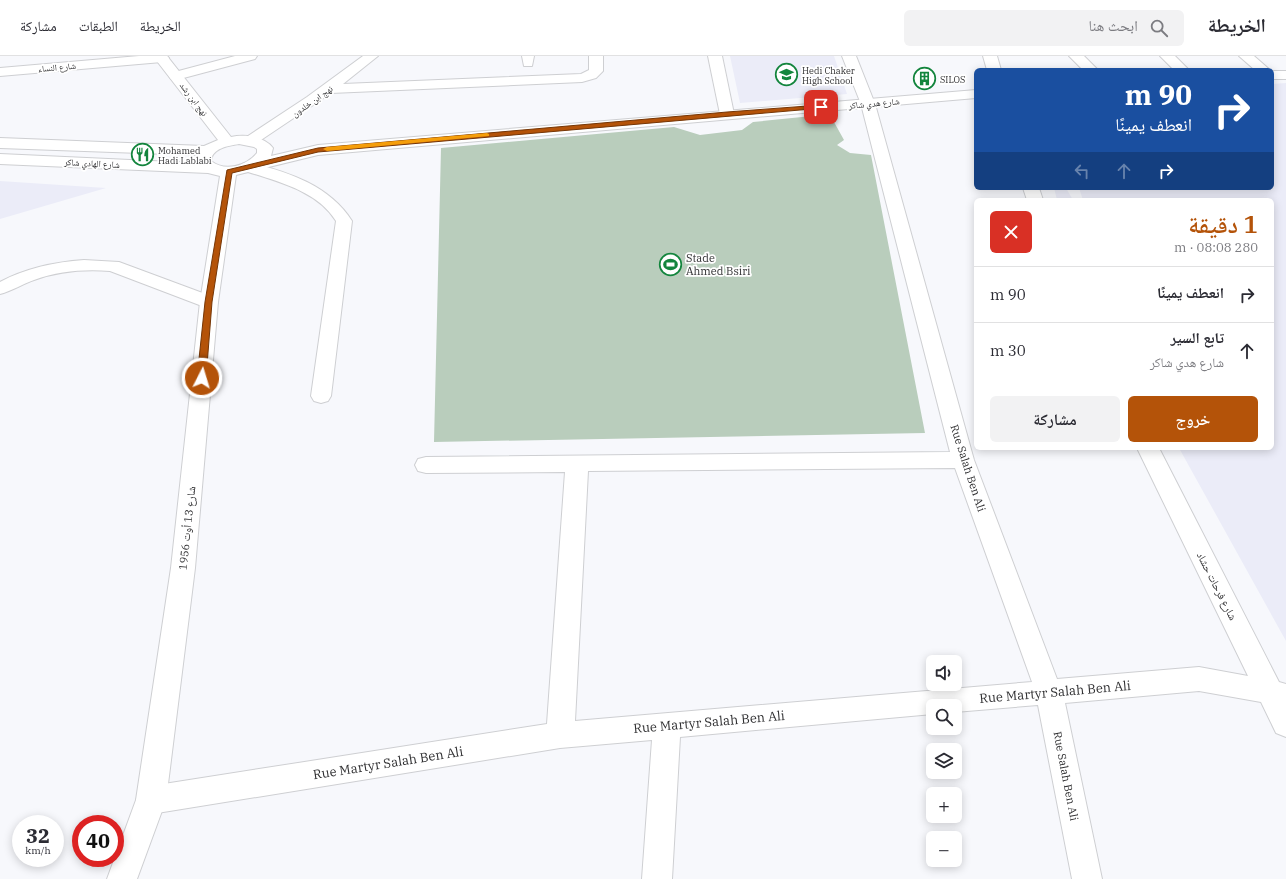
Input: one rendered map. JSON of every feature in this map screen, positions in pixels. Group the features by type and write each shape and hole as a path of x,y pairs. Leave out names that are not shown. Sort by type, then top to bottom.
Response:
{"street":[{"path":"176,76 250,56"},
{"name":"نهج ابن خلدون","path":"255,142 284,120 330,89 371,56"},
{"path":"330,89 582,78 591,75 596,71 596,56"},
{"path":"715,56 727,114"},
{"name":"Rue Salah Ben Ali","path":"849,56 868,104 963,460 1049,693 1087,879"},
{"path":"990,56 993,68"},
{"path":"1076,56 1089,68"},
{"path":"1166,56 1180,68"},
{"path":"1246,56 1260,68"},
{"name":"نهج ابن رشد","path":"161,57 227,142"},
{"name":"شارع النساء","path":"0,72 161,57"},
{"path":"1274,75 1286,75"},
{"name":"شارع هدي شاكر","path":"318,150 974,94"},
{"path":"207,151 227,142 255,142 318,150"},
{"path":"234,168 261,160 265,154 264,148 255,142"},
{"name":"شارع الهادي شاكر","path":"0,143 207,151"},
{"path":"234,168 318,150"},
{"name":"شارع 13 أوت 1956","path":"122,879 151,800 183,568 208,302 234,168 203,163 202,158 207,151"},
{"name":"شارع الهادي شاكر","path":"0,159 234,168"},
{"path":"234,168 294,182 330,201 339,211 344,222 321,396"},
{"path":"0,289 15,280 55,268 96,264 113,266 208,302"},
{"name":"شارع فرحات حشاد","path":"1149,450 1278,693 1286,724"},
{"path":"426,465 963,460"},
{"path":"560,735 577,463"},
{"name":"Rue Martyr Salah Ben Ali","path":"151,800 560,735 1199,679 1278,693"},
{"path":"657,879 667,726"}],"shaded area":[{"name":"Hedi Chaker High School","path":"730,56 834,56 847,94 740,103"},
{"path":"1286,83 1286,641 1180,450 1274,450 1274,198 1082,198 1080,190 1274,190 1274,84"},
{"path":"0,181 106,188 0,219"},
{"path":"1054,190 1067,190 1072,198 1056,198"}],"green space":[{"path":"812,116 834,122 844,140 837,145 850,153 871,155 925,433 434,442 441,148 674,127 700,135 742,130 753,122"}],"slow traffic":[{"path":"327,149 487,135"}],"place":[{"name":"Hedi Chaker High School","path":"787,75"},
{"name":"SILOS","path":"925,79"},
{"name":"Mohamed Hadi Lablabi","path":"142,155"},
{"name":"Stade Ahmed Bsiri","path":"671,264"}],"route":[{"path":"202,378 208,302 229,172 318,150 821,107"}]}
